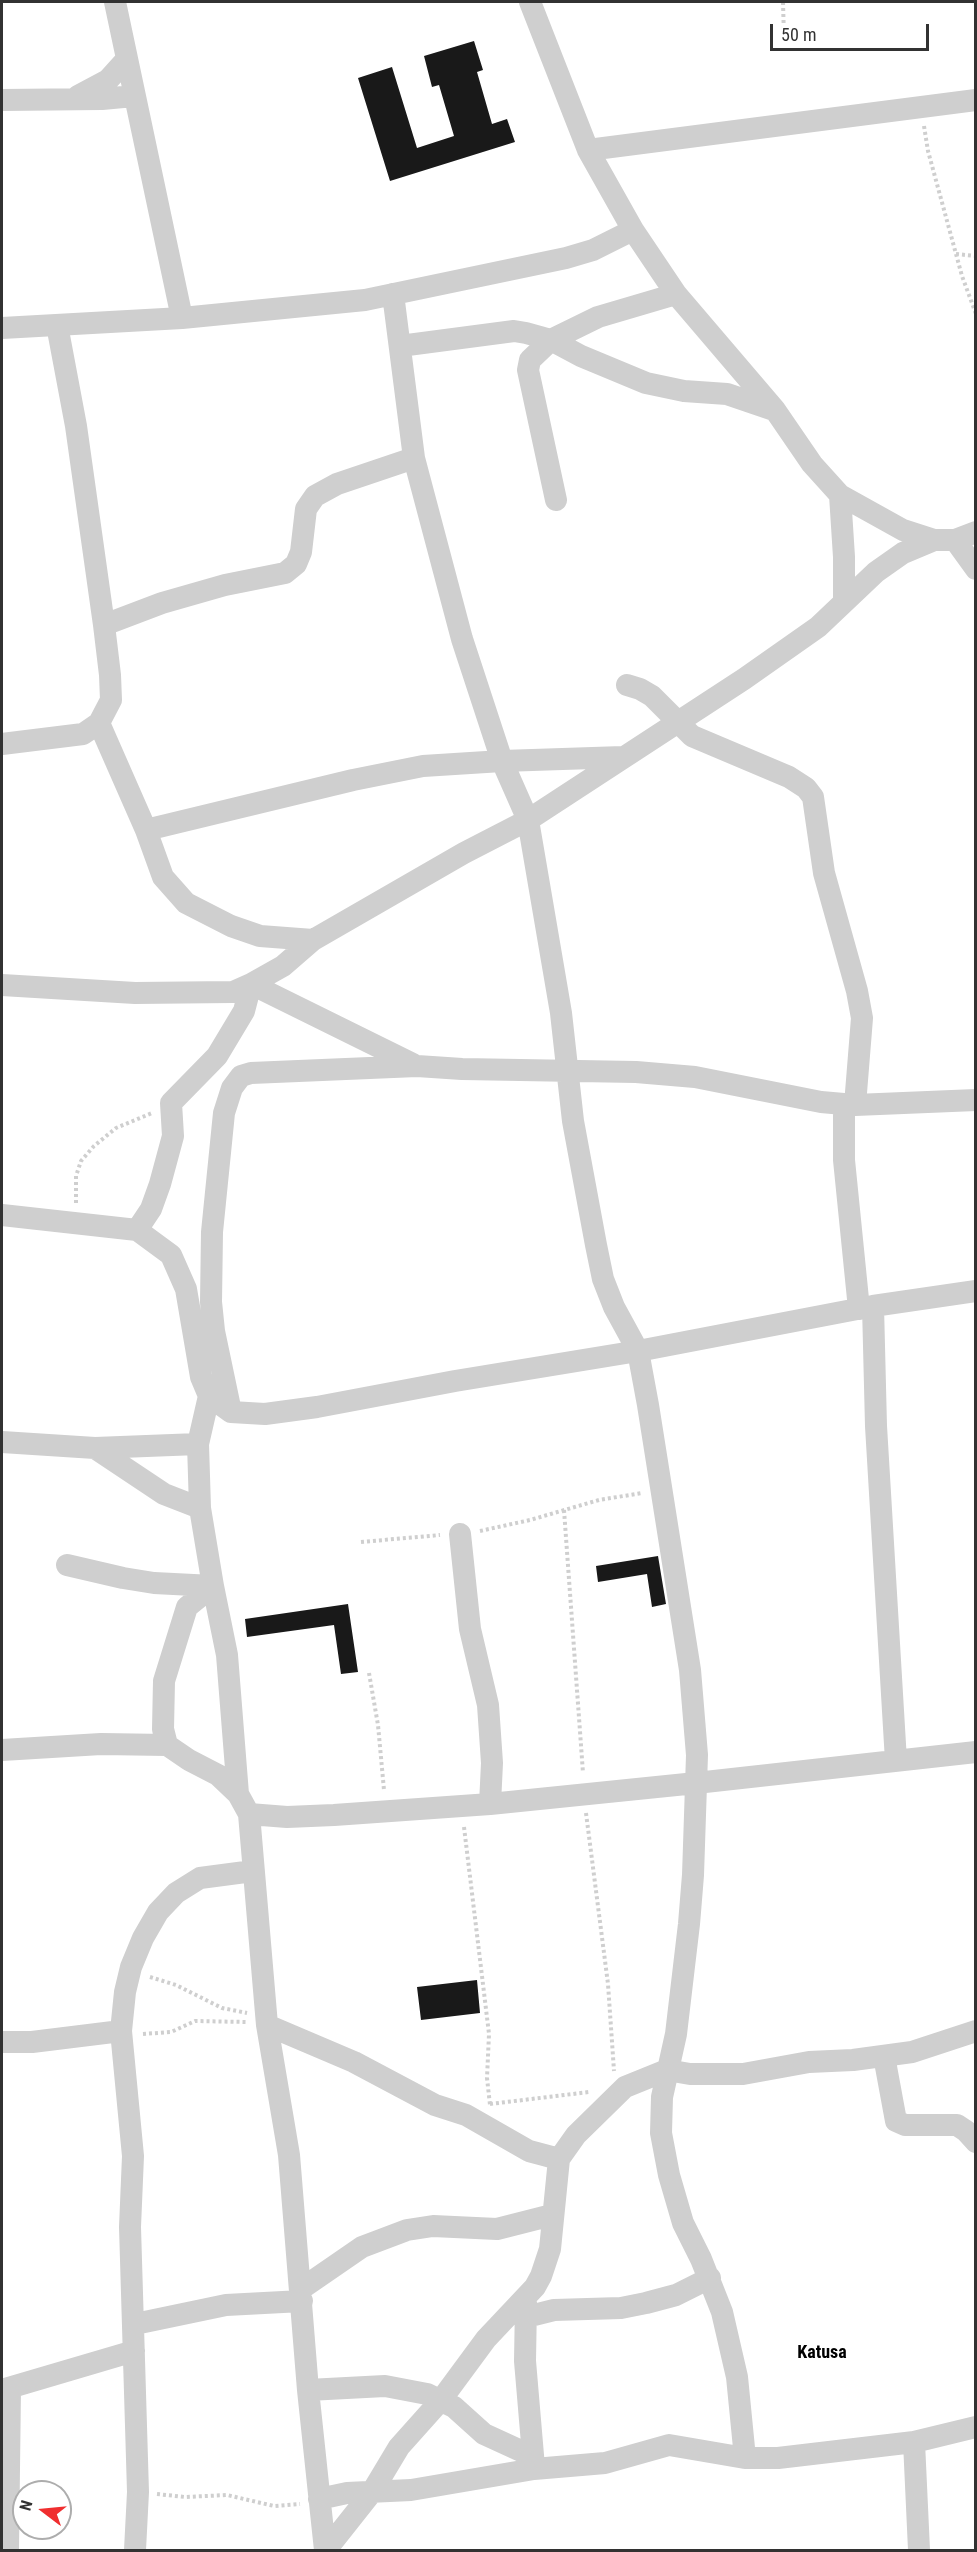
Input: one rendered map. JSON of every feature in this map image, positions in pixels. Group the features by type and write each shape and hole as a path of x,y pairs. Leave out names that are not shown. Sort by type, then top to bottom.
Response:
{"street":[{"path":"115,2 182,318"},
{"path":"530,2 588,150 633,231 676,294 775,410 812,464 840,495 903,530 955,537"},
{"path":"71,99 108,80 127,59"},
{"path":"2,100 134,96"},
{"path":"588,150 975,100"},
{"path":"2,328 182,318 345,303 566,258 593,250 633,231"},
{"path":"393,294 414,458 459,628 502,760 528,820 561,1013 573,1121 603,1279 614,1307 638,1351 661,1491 696,1720 696,1783 693,1875 684,1978 660,2116 664,2150 683,2223 710,2278 722,2312 737,2377 745,2458"},
{"path":"556,500 528,370 530,360 551,340 598,317 676,294"},
{"path":"2,744 83,734 99,723 111,700 104,625 76,426 57,326"},
{"path":"400,346 514,331 551,340 580,356 646,383 684,392 727,394 775,410"},
{"path":"104,625 162,603 225,585 285,573 296,564 301,552 306,509 315,496 337,484 414,458"},
{"path":"840,495 844,602"},
{"path":"955,537 975,569"},
{"path":"2,985 135,993 233,992 251,984 283,966 314,940 464,853 528,820 679,722 792,647 818,627 876,572 894,559 955,537"},
{"path":"627,685 652,696 692,736 789,777 806,788 813,796 824,873 857,991 862,1018 849,1104 844,1160 866,1308 877,1446 896,1761"},
{"path":"99,723 146,830 163,877 186,903 231,926 260,936 314,940"},
{"path":"146,830 423,766 502,760 625,757"},
{"path":"251,984 417,1066"},
{"path":"137,1230 151,1209 173,1136 171,1103 217,1056 244,1011 251,984"},
{"path":"231,1412 214,1331 211,1293 212,1232 224,1113 232,1088 241,1076 252,1073 417,1066 636,1072 695,1077 821,1102 849,1104 975,1100"},
{"path":"2,1215 137,1230 171,1255 186,1289 201,1377 209,1396 231,1412 265,1414 317,1407 455,1381 638,1351 866,1308 975,1291"},
{"path":"209,1396 198,1444 200,1508 227,1655 238,1794"},
{"path":"2,1442 95,1448 198,1444"},
{"path":"95,1448 164,1494 200,1508"},
{"path":"460,1534 470,1629 488,1705 492,1763 490,1804"},
{"path":"67,1565 154,1583 213,1586"},
{"path":"167,1745 163,1730 164,1681 173,1647 187,1607 213,1586"},
{"path":"2,1750 101,1744 167,1745 218,1775 238,1794 249,1814 266,2019 289,2155 308,2390 326,2550"},
{"path":"249,1814 287,1817 490,1804 975,1752"},
{"path":"135,2550 138,2492 135,2324 130,2227 133,2156 121,2031 125,1992 131,1967 158,1912 176,1893 201,1878 253,1871"},
{"path":"266,2019 435,2105 466,2115 529,2151 559,2159"},
{"path":"2,2042 32,2042 121,2031"},
{"path":"326,2550 372,2492 399,2447 441,2400 486,2340 526,2307 542,2276 550,2249 559,2159 576,2135 620,2088 667,2070 690,2074 743,2074 809,2062 912,2052 975,2031"},
{"path":"884,2056 896,2121 905,2125 957,2125 966,2131 975,2142"},
{"path":"135,2324 226,2305 301,2295 362,2247 407,2230 433,2226 497,2229 552,2215"},
{"path":"526,2307 554,2310 621,2308 676,2295 710,2278"},
{"path":"526,2307 525,2361 533,2462"},
{"path":"8,2550 6,2389 134,2351"},
{"path":"308,2390 385,2386 410,2390 441,2400 484,2434 533,2462"},
{"path":"319,2499 347,2493 411,2490 533,2462 605,2463 669,2445 745,2458 778,2458 914,2442 975,2427"},
{"path":"914,2442 919,2550"}],"path":[{"path":"783,2 784,38"},
{"path":"921,108 928,151 975,314"},
{"path":"956,254 975,256"},
{"path":"78,1222 75,1188 81,1161 94,1146 116,1128 171,1103"},
{"path":"361,1542 460,1534 499,1528 599,1500 661,1491"},
{"path":"490,2104 620,2088 584,1795 564,1510"},
{"path":"369,1673 378,1725 386,1812"},
{"path":"461,1806 489,2034 487,2078 490,2104 494,2112"},
{"path":"131,1967 150,1977 188,1990 222,2008 266,2019"},
{"path":"121,2031 162,2034 195,2021 266,2019"},
{"path":"138,2492 185,2497 227,2494 274,2506 302,2504 319,2499"}],"building":[{"path":"474,41 483,70 477,72 492,124 507,119 515,142 390,181 358,78 392,67 417,148 454,136 439,85 432,87 424,56"},
{"path":"658,1556 666,1604 652,1607 647,1574 598,1582 596,1566"},
{"path":"348,1604 358,1672 341,1674 334,1625 247,1637 245,1619"},
{"path":"477,1980 480,2013 421,2020 417,1987"}],"district":[{"name":"Katusa","path":"822,2353"}]}
